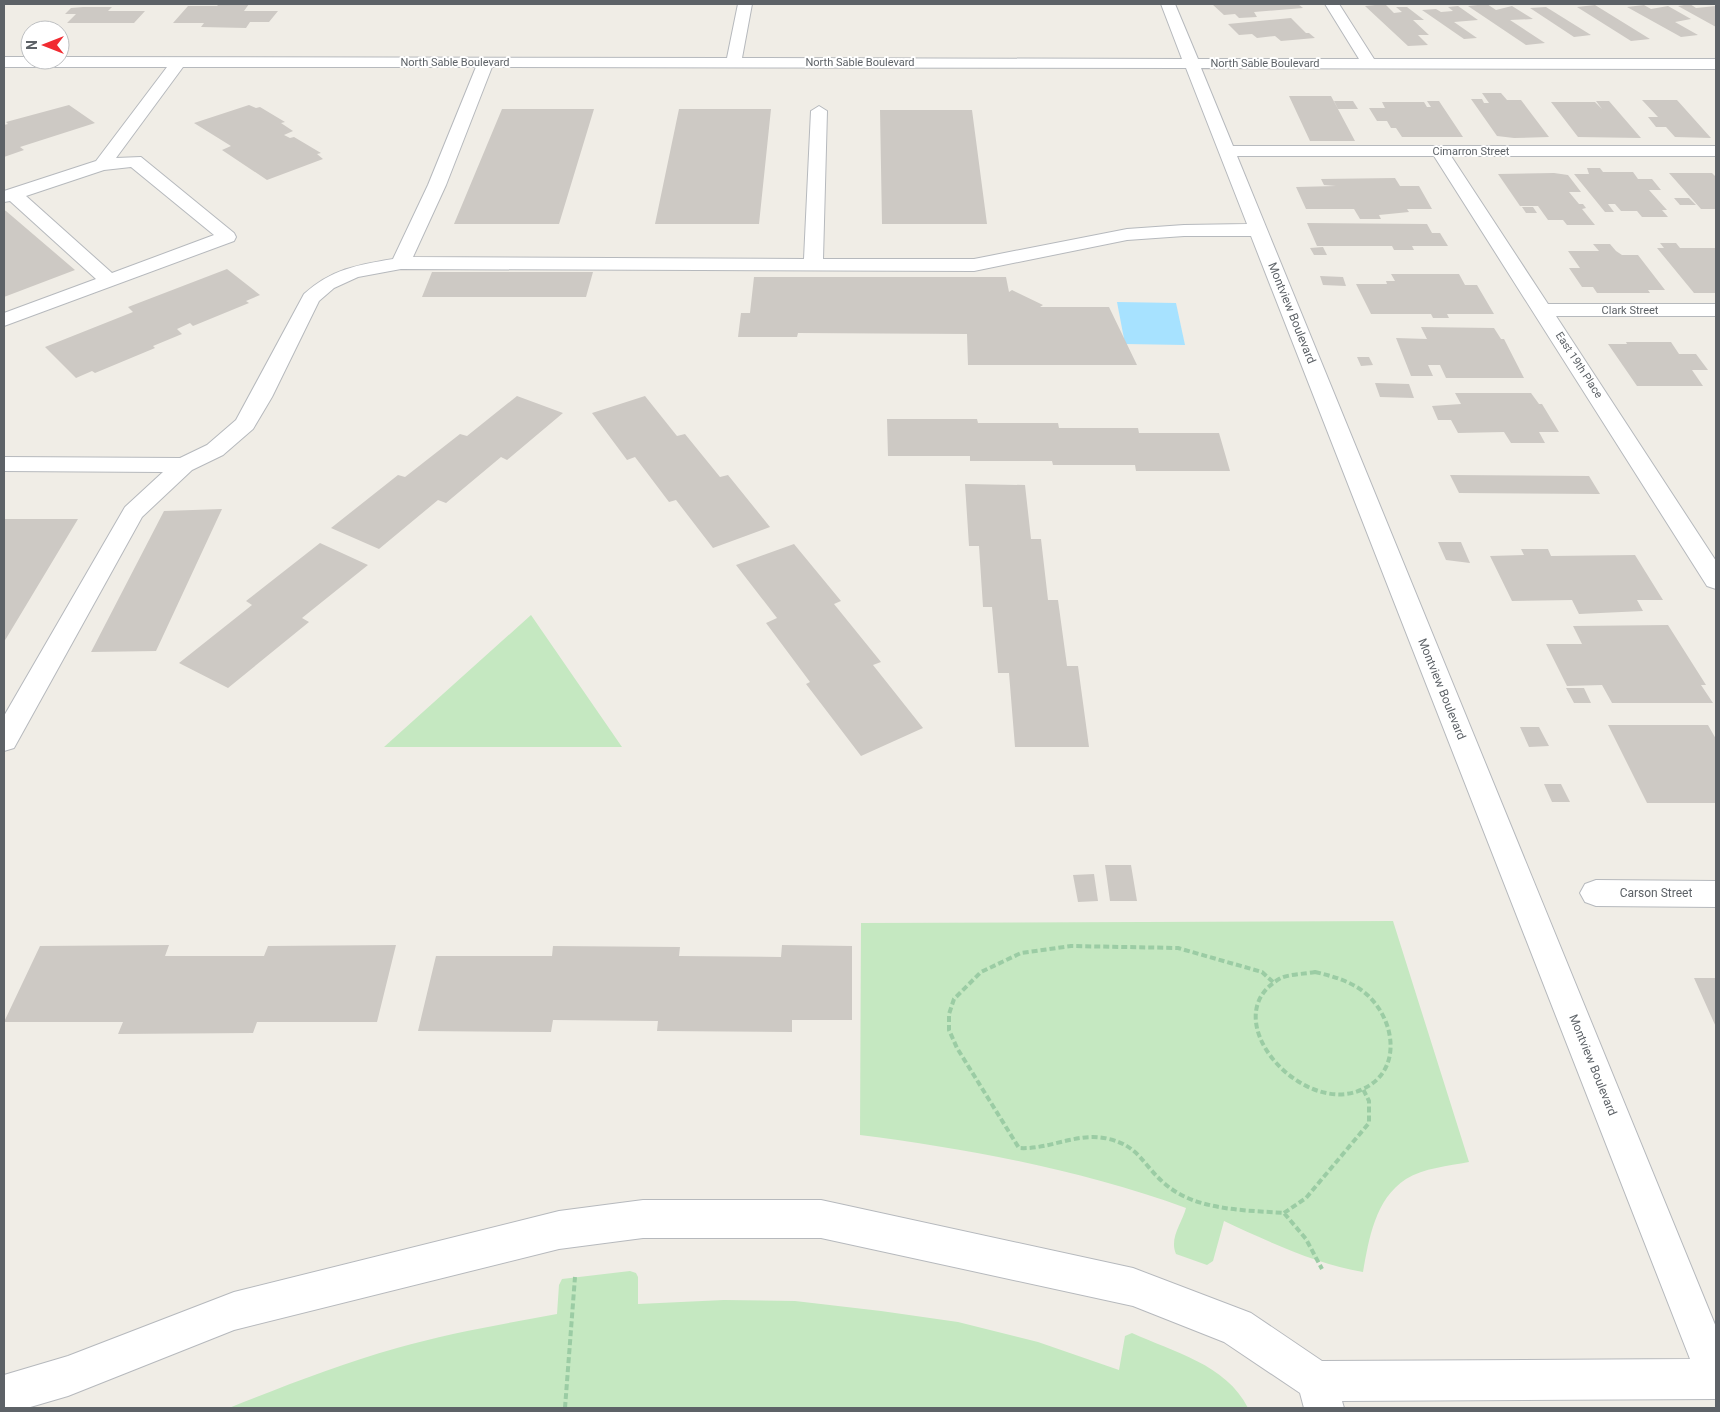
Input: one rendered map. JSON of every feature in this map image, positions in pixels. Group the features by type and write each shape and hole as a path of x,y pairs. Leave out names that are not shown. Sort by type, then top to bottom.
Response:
{"street":[{"path":"734,62 744,4"},
{"name":"Montview Boulevard","path":"1168,4 1716,1377"},
{"path":"1332,4 1369,63"},
{"name":"North Sable Boulevard","path":"4,62 1716,64"},
{"path":"102,165 179,62"},
{"path":"401,262 437,185 486,62"},
{"path":"813,263 819,111"},
{"name":"Cimarron Street","path":"1226,151 1716,151"},
{"name":"East 19th Place","path":"1439,151 1543,310 1705,543 1716,580"},
{"path":"4,320 227,237 135,161 102,165 9,196"},
{"path":"9,196 110,280"},
{"path":"4,740 134,512 184,465 215,450 244,424 261,397 311,298 327,284 353,272 401,262 974,265 1008,261 1111,236 1167,231 1259,230"},
{"name":"Clark Street","path":"1543,310 1716,310"},
{"path":"4,464 184,465"},
{"name":"Carson Street","path":"1596,893 1716,894"},
{"path":"4,1395 68,1376 234,1311 559,1230 643,1219 821,1219 1133,1287 1237,1328 1320,1395 1716,1377"}],"path":[{"path":"1273,982 1262,972 1178,948 1071,946 1021,953 988,968 968,983 954,999 948,1014 949,1030 957,1048 1019,1148 1029,1149 1088,1136 1109,1139 1130,1146 1146,1159 1172,1189 1194,1199 1242,1210 1284,1213 1306,1198 1356,1141 1369,1123 1370,1106 1363,1089"},
{"path":"1316,972 1353,984 1374,1002 1388,1023 1392,1046 1391,1057 1381,1076 1373,1084 1363,1089 1341,1094 1318,1091 1294,1080 1274,1064 1261,1045 1255,1024 1256,1004 1265,988 1292,973 1316,972"},
{"path":"1284,1213 1301,1231 1314,1249 1322,1269"},
{"path":"565,1408 575,1277"}],"green space":[{"path":"531,615 622,747 384,747"},
{"path":"1393,921 1469,1162 1420,1172 1395,1187 1387,1197 1375,1221 1363,1272 1310,1258 1224,1221 1213,1261 1207,1265 1176,1254 1174,1248 1175,1236 1186,1208 1106,1183 1025,1162 943,1147 860,1135 861,923"},
{"path":"630,1271 636,1273 638,1277 638,1304 724,1300 795,1301 881,1311 958,1322 1038,1342 1119,1370 1125,1336 1132,1333 1181,1353 1212,1370 1226,1380 1248,1408 229,1408 333,1368 376,1354 456,1333 557,1314 559,1285 562,1279"}],"water":[{"path":"1117,302 1176,303 1185,345 1125,344"}],"building":[{"path":"219,4 249,4 244,11 278,11 269,22 250,22 246,28 201,27 204,23 173,23 188,6 217,6"},
{"path":"1212,4 1298,4 1303,8 1254,12 1257,17 1239,18 1235,14 1224,15"},
{"path":"1385,4 1394,13 1402,12 1396,7 1407,7 1424,20 1413,20 1429,35 1418,35 1428,45 1408,46 1365,6"},
{"path":"1487,4 1496,10 1512,6 1533,19 1510,20 1545,43 1526,45 1468,6"},
{"path":"1690,4 1696,8 1716,6 1716,27 1678,6"},
{"path":"1595,5 1650,39 1631,41 1577,7"},
{"path":"1644,5 1651,9 1668,6 1691,19 1675,22 1698,35 1681,37 1627,7"},
{"path":"1458,6 1478,20 1454,22 1477,38 1464,39 1422,10 1453,11 1448,7"},
{"path":"112,7 108,11 145,11 134,23 70,23 70,20 76,14 65,14 71,8"},
{"path":"1546,7 1591,35 1574,37 1530,8"},
{"path":"1291,18 1306,33 1315,38 1281,41 1275,36 1257,38 1252,34 1239,35 1228,24"},
{"path":"1482,93 1501,93 1507,100 1521,100 1549,137 1514,138 1497,136 1471,99 1482,99 1484,103 1489,103"},
{"path":"1289,96 1331,96 1355,141 1310,141"},
{"path":"1642,100 1677,100 1711,138 1675,137 1666,127 1656,127 1648,117 1658,117"},
{"path":"1334,101 1353,101 1358,109 1338,109"},
{"path":"1427,101 1439,101 1463,137 1402,137 1396,128 1391,128 1387,121 1377,121 1369,108 1385,108 1382,102 1424,102 1427,107 1431,107"},
{"path":"1596,101 1609,101 1641,138 1578,137 1551,102 1595,102 1602,109"},
{"path":"69,105 95,123 20,147 24,150 4,157 4,125 8,124 6,122"},
{"path":"249,105 256,108 260,107 285,122 281,123 293,131 284,135 290,138 294,137 321,153 317,154 323,159 267,180 222,150 231,146 194,123"},
{"path":"502,109 594,109 559,224 454,224"},
{"path":"679,109 771,109 759,224 655,224"},
{"path":"880,110 972,110 987,224 882,224"},
{"path":"1587,168 1600,168 1603,172 1633,172 1638,179 1652,179 1661,190 1649,190 1667,210 1662,210 1668,217 1642,217 1637,211 1621,211 1615,204 1608,204 1614,212 1605,212 1574,174 1589,174"},
{"path":"1554,173 1568,175 1581,192 1569,192 1579,204 1583,204 1586,208 1582,209 1595,225 1567,225 1563,220 1548,220 1538,206 1520,206 1498,174"},
{"path":"1669,173 1712,173 1716,177 1716,209 1701,209"},
{"path":"1395,178 1400,186 1419,186 1432,209 1407,209 1409,212 1379,215 1381,219 1360,219 1354,209 1306,209 1296,187 1336,186 1324,185 1321,179"},
{"path":"1674,198 1689,198 1696,205 1680,205"},
{"path":"1522,207 1533,207 1537,213 1526,213"},
{"path":"4,210 6,211 75,270 4,297"},
{"path":"1307,223 1427,224 1432,233 1440,233 1448,246 1412,246 1414,250 1394,250 1392,246 1317,246"},
{"path":"1660,243 1676,243 1680,248 1716,248 1716,293 1694,293 1657,248 1664,248"},
{"path":"1593,244 1610,244 1622,255 1638,255 1665,290 1648,290 1650,293 1597,293 1593,287 1582,287 1569,268 1580,268 1568,251 1599,251"},
{"path":"1323,247 1327,255 1314,255 1310,248"},
{"path":"227,269 260,295 246,301 249,303 193,326 190,323 177,329 182,334 153,346 155,348 95,373 92,371 76,378 45,347 133,312 128,307"},
{"path":"432,272 593,272 586,297 422,297"},
{"path":"1391,274 1459,274 1465,285 1477,285 1494,314 1447,314 1449,318 1433,318 1431,314 1371,314 1356,284 1387,284 1386,281 1395,281"},
{"path":"1320,276 1343,277 1346,286 1323,285"},
{"path":"754,277 1006,277 1009,292 1012,290 1043,305 1040,307 1109,307 1137,365 968,365 967,334 798,333 797,337 738,337 741,313 750,313"},
{"path":"1421,327 1494,328 1501,339 1504,339 1524,378 1446,378 1440,365 1428,365 1433,376 1411,376 1396,338 1427,339"},
{"path":"1626,342 1671,342 1679,354 1696,354 1708,370 1692,370 1703,386 1637,386 1608,344 1627,344"},
{"path":"1357,357 1369,357 1373,365 1361,366"},
{"path":"1375,383 1409,384 1414,398 1380,397"},
{"path":"1455,393 1531,393 1539,404 1542,404 1559,432 1539,432 1545,443 1511,443 1504,432 1458,433 1451,420 1438,420 1432,406 1461,404"},
{"path":"517,396 563,413 507,460 501,457 446,503 438,500 379,549 331,528 398,475 405,477 460,434 467,436"},
{"path":"645,396 677,436 685,434 720,477 728,475 770,527 713,548 676,500 669,502 635,457 627,460 592,413"},
{"path":"887,419 977,419 978,423 1058,423 1059,428 1138,428 1139,433 1219,433 1230,471 1136,471 1135,465 1053,465 1052,461 970,461 970,456 888,456"},
{"path":"1450,475 1589,476 1600,494 1459,493"},
{"path":"965,484 1025,485 1031,539 1041,539 1048,600 1058,600 1067,666 1078,666 1089,747 1015,747 1009,673 998,673 992,607 983,607 979,546 969,546"},
{"path":"222,509 156,651 91,652 164,511"},
{"path":"4,519 78,519 4,642"},
{"path":"1438,542 1461,542 1470,563 1446,560"},
{"path":"320,543 368,565 302,618 309,622 228,688 179,663 252,605 246,601"},
{"path":"794,544 841,601 834,604 881,662 873,665 923,728 861,756 806,684 810,682 766,623 777,618 736,565"},
{"path":"1521,549 1548,549 1551,556 1635,555 1663,600 1637,600 1643,611 1579,614 1572,600 1512,601 1490,556 1524,555"},
{"path":"1668,625 1706,685 1701,685 1713,703 1612,703 1602,685 1567,686 1546,644 1582,644 1573,626"},
{"path":"1566,688 1584,688 1591,703 1574,703"},
{"path":"1608,725 1708,725 1716,739 1716,803 1647,803"},
{"path":"1520,727 1539,727 1549,746 1529,747"},
{"path":"1544,784 1561,784 1570,802 1552,802"},
{"path":"1105,865 1131,865 1137,901 1110,901"},
{"path":"1094,874 1098,901 1078,902 1073,875"},
{"path":"169,945 165,956 264,956 268,946 396,945 377,1022 257,1022 253,1033 118,1034 123,1022 4,1022 40,946"},
{"path":"782,945 852,946 852,1020 792,1020 792,1032 657,1031 658,1021 553,1020 551,1032 418,1031 436,956 552,956 553,946 680,947 679,956 781,957"},
{"path":"1694,978 1716,978 1716,1027"}]}
